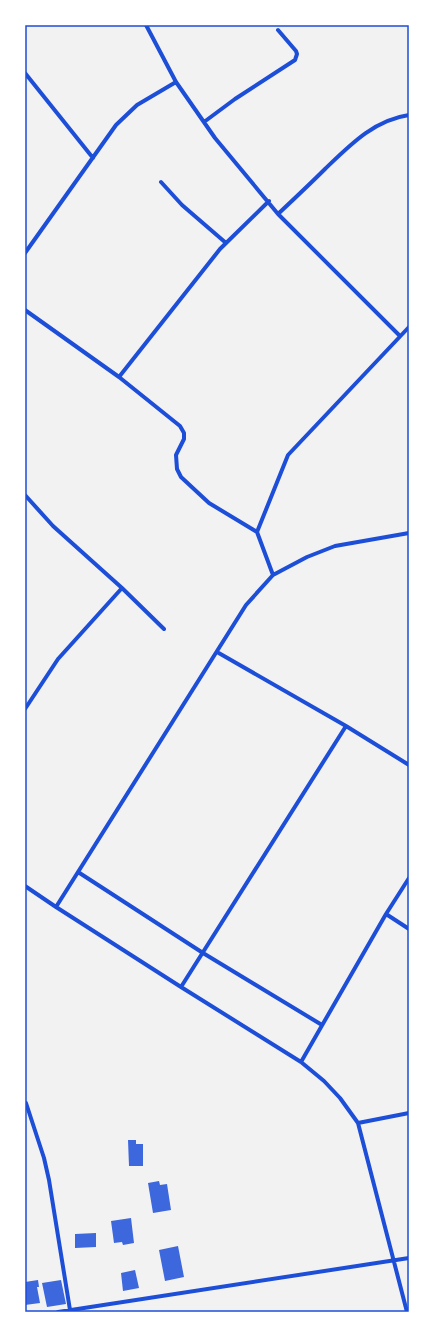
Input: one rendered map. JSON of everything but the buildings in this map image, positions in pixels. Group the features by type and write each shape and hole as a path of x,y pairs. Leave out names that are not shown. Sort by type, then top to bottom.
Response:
{"street":[{"path":"146,25 176,82 215,138 269,201 278,214 400,336"},
{"path":"204,122 295,60 297,54 296,51 278,30"},
{"path":"25,73 93,158"},
{"path":"25,253 116,126 137,105 176,82"},
{"path":"278,214 356,140 381,123 409,115"},
{"path":"161,182 182,205 226,242"},
{"path":"119,377 220,249 269,201"},
{"path":"25,310 119,377 180,426 184,433 184,439 176,454 177,469 181,477 209,503 257,532 273,575"},
{"path":"257,532 288,455 409,327"},
{"path":"25,495 53,526 122,588 164,629"},
{"path":"56,907 246,605 273,575 307,557 335,546 409,533"},
{"path":"25,709 58,659 122,588"},
{"path":"217,652 346,726 409,766"},
{"path":"181,987 346,726"},
{"path":"78,872 203,953 322,1025"},
{"path":"301,1062 386,914 409,878"},
{"path":"25,886 181,987 301,1062 324,1081 340,1098 358,1123 407,1312"},
{"path":"386,914 409,929"},
{"path":"26,1103 44,1158 49,1180 70,1310"},
{"path":"358,1123 409,1113"},
{"path":"58,1312 409,1258"}]}
